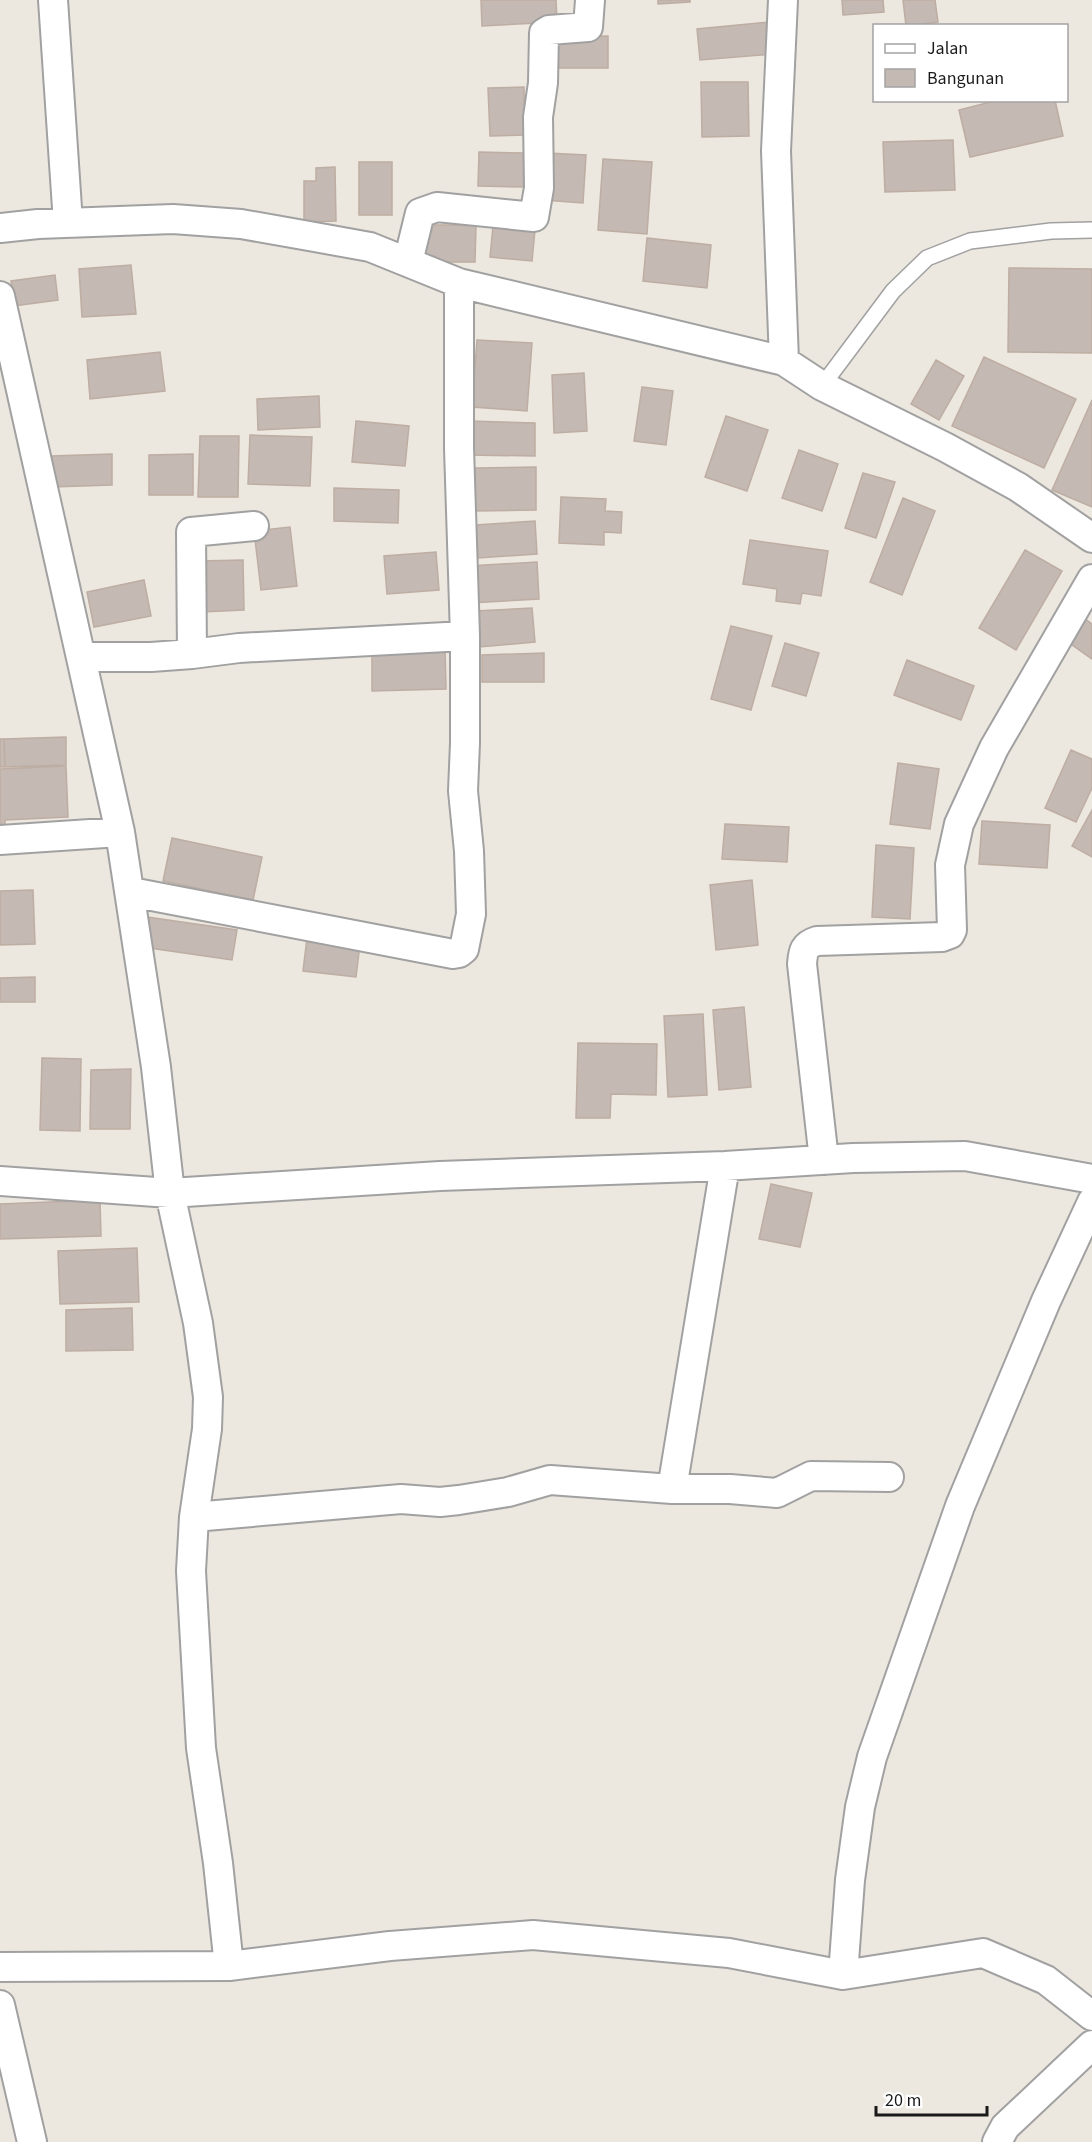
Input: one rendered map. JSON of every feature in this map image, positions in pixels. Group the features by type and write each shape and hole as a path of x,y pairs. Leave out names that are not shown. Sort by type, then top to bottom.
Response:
{"street":[{"path":"53,0 68,223"},
{"path":"408,262 420,213 437,207 534,216 539,188 538,117 543,83 544,33 549,30 588,27 590,0"},
{"path":"783,0 776,151 784,361"},
{"path":"0,228 173,219 241,224 370,247 459,282 784,361 822,386 945,447 1007,481 1070,521 1092,538"},
{"path":"131,892 406,946 453,954 464,949 471,914 469,851 463,791 465,636 459,448 459,282"},
{"path":"0,296 120,832 156,1067 170,1193 198,1323 208,1397 207,1429 194,1517 191,1571 201,1748 218,1863 229,1966"},
{"path":"192,654 191,532 254,526"},
{"path":"824,1160 802,964 803,951 808,944 817,941 942,938 950,934 952,930 950,865 959,824 994,748 1092,579"},
{"path":"81,657 151,657 240,648 465,636"},
{"path":"0,840 120,832"},
{"path":"0,1181 170,1193 440,1176 965,1156 1092,1179"},
{"path":"672,1489 725,1166"},
{"path":"843,1976 850,1880 860,1807 872,1757 960,1506 1046,1301 1092,1202"},
{"path":"194,1517 401,1499 440,1502 514,1491 550,1480 672,1489 730,1489 777,1493 811,1476 889,1477"},
{"path":"0,1967 229,1966 390,1946 533,1935 729,1953 843,1976 983,1953 1046,1980 1092,2016"},
{"path":"0,2005 32,2142"},
{"path":"996,2142 1005,2127 1092,2045"}],"lane":[{"path":"822,386 893,291 927,258 969,241 1051,231 1092,230"}],"building":[{"path":"481,0 556,0 557,22 482,26"},
{"path":"658,0 690,0 690,2 658,4"},
{"path":"842,0 883,0 884,12 843,15"},
{"path":"903,0 935,0 938,22 906,24"},
{"path":"770,22 773,54 700,60 697,29"},
{"path":"608,36 608,68 549,68 549,37"},
{"path":"701,82 748,82 749,136 702,137"},
{"path":"524,87 525,135 490,136 488,88"},
{"path":"990,102 1055,102 1063,136 970,157 959,110"},
{"path":"953,140 955,190 885,192 883,142"},
{"path":"479,152 525,153 524,187 478,186"},
{"path":"547,153 586,155 583,203 544,200"},
{"path":"603,159 652,162 647,234 598,230"},
{"path":"359,162 392,162 392,215 359,215"},
{"path":"335,167 336,221 304,222 304,181 316,181 316,168"},
{"path":"424,225 476,225 475,262 423,262"},
{"path":"493,226 535,230 532,261 490,257"},
{"path":"647,238 711,245 707,288 643,281"},
{"path":"131,265 136,314 82,317 79,269"},
{"path":"1009,268 1092,269 1092,353 1008,352"},
{"path":"55,275 58,300 14,306 11,281"},
{"path":"477,340 532,343 527,411 472,407"},
{"path":"160,352 165,391 90,399 87,360"},
{"path":"984,357 1076,399 1044,468 952,426"},
{"path":"936,360 964,376 939,420 911,404"},
{"path":"584,373 587,431 554,433 552,375"},
{"path":"642,387 673,391 666,445 634,441"},
{"path":"319,396 320,427 258,430 257,399"},
{"path":"1092,400 1092,507 1052,490"},
{"path":"726,416 768,430 747,491 705,477"},
{"path":"356,421 409,426 405,466 352,462"},
{"path":"469,421 535,423 535,456 468,455"},
{"path":"250,435 312,437 310,486 248,484"},
{"path":"200,436 239,436 238,497 198,497"},
{"path":"799,450 838,464 822,511 782,498"},
{"path":"112,454 112,485 51,487 51,456"},
{"path":"193,454 193,495 149,495 149,455"},
{"path":"536,467 536,510 475,511 475,468"},
{"path":"863,473 895,482 876,538 845,528"},
{"path":"334,488 399,490 398,523 334,521"},
{"path":"561,497 606,499 605,511 622,512 621,533 604,532 604,545 559,543"},
{"path":"903,498 935,511 902,595 870,582"},
{"path":"535,521 537,554 478,558 476,525"},
{"path":"290,527 297,586 261,590 254,531"},
{"path":"750,540 828,551 821,596 802,593 800,604 776,601 777,589 743,584"},
{"path":"1025,550 1062,571 1016,650 979,628"},
{"path":"436,552 439,590 387,594 384,556"},
{"path":"243,560 244,610 201,612 199,561"},
{"path":"537,562 539,599 470,603 468,566"},
{"path":"144,580 151,616 94,627 87,592"},
{"path":"532,608 535,642 479,647 476,611"},
{"path":"1078,614 1092,624 1092,659 1061,637"},
{"path":"731,626 772,636 751,710 711,699"},
{"path":"785,643 819,653 806,696 772,686"},
{"path":"445,649 446,689 372,691 372,651"},
{"path":"544,653 544,682 482,682 482,655"},
{"path":"907,660 974,686 961,720 894,695"},
{"path":"66,737 66,765 5,767 4,739"},
{"path":"0,739 4,739 5,767 0,767"},
{"path":"1071,750 1092,759 1092,788 1076,822 1045,808"},
{"path":"898,763 939,769 930,829 890,824"},
{"path":"66,766 68,817 5,820 5,833 0,833 0,769"},
{"path":"1092,810 1092,857 1072,846"},
{"path":"982,821 1050,825 1047,868 979,864"},
{"path":"725,824 789,827 787,862 722,859"},
{"path":"172,838 262,857 253,900 163,881"},
{"path":"876,845 914,848 910,919 872,917"},
{"path":"752,880 758,945 716,950 710,885"},
{"path":"33,890 35,944 0,945 0,891"},
{"path":"147,917 237,930 232,960 143,947"},
{"path":"307,938 360,944 356,977 303,971"},
{"path":"35,977 35,1002 0,1002 0,978"},
{"path":"744,1007 751,1087 719,1090 713,1010"},
{"path":"703,1014 707,1095 668,1097 664,1016"},
{"path":"578,1043 657,1044 656,1095 611,1094 610,1118 576,1118"},
{"path":"42,1058 81,1059 80,1131 40,1130"},
{"path":"131,1069 130,1129 90,1129 91,1070"},
{"path":"771,1184 812,1193 800,1247 759,1239"},
{"path":"100,1200 101,1236 0,1239 0,1204"},
{"path":"137,1248 139,1302 60,1304 58,1251"},
{"path":"132,1308 133,1350 66,1351 66,1310"}]}
